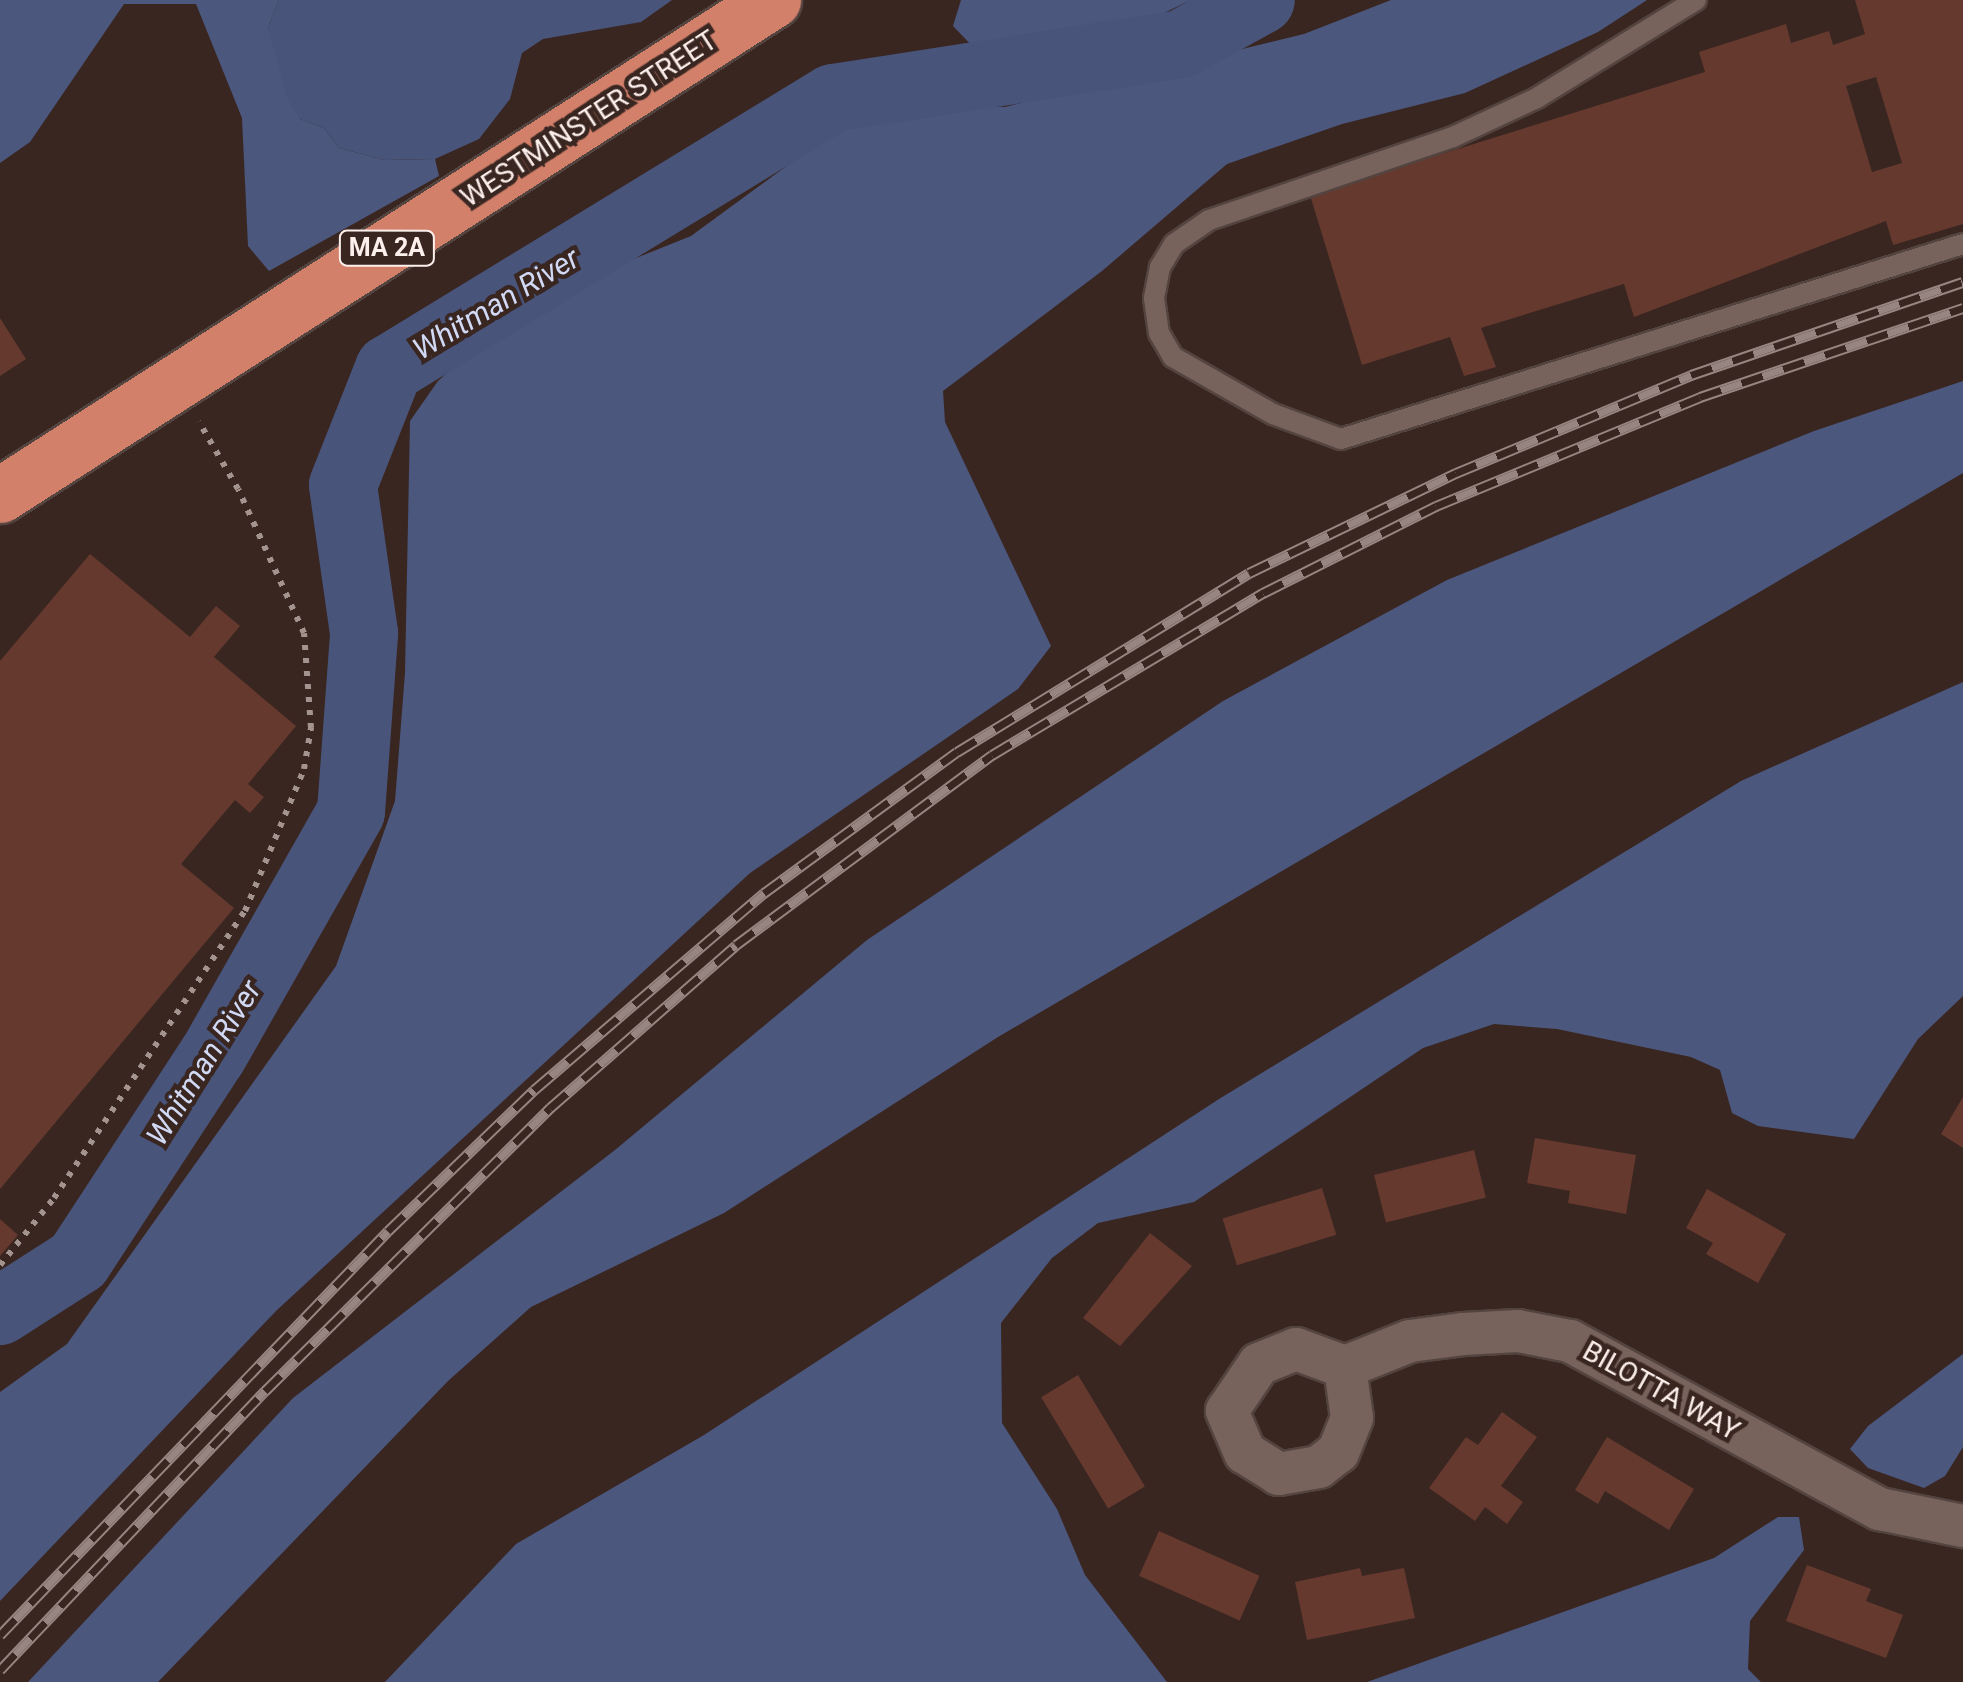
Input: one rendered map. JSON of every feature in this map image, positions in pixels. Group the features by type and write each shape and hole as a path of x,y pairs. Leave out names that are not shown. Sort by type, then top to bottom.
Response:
{"highway":[{"name":"WESTMINSTER STREET","path":"0,495 773,0"}],"street":[{"name":"BILOTTA WAY","path":"1346,1367 1410,1341 1463,1334 1518,1331 1570,1341 1863,1501 1963,1526"}],"lane":[{"path":"1696,0 1537,98 1453,137 1210,220 1174,244 1160,267 1154,298 1159,334 1172,356 1256,406 1341,440 1963,244"}],"path":[{"path":"0,1266 54,1198 245,911 304,769 312,728 304,632 238,489 176,383"}],"shaded area":[{"path":"0,0 279,0 268,27 300,119 324,128 339,148 385,160 435,159 439,176 269,271 248,246 242,118 196,4 124,4 30,142 0,163"},
{"path":"279,0 672,0 641,22 543,39 522,53 510,99 479,139 435,159 385,160 339,148 324,128 300,119 287,98 268,27"},
{"path":"961,0 1191,0 1143,23 977,51 953,26"},
{"path":"1391,0 1647,0 1598,32 1465,93 1342,124 1227,164 1102,271 943,391 945,422 1051,646 1018,689 750,873 276,1311 0,1601 0,1392 67,1344 336,966 395,801 405,673 410,421 438,381 524,303 691,236 856,115 923,103 1005,107 1304,34"},
{"path":"1963,381 1963,473 998,1037 724,1213 531,1307 448,1381 158,1682 28,1682 293,1398 615,1150 867,940 1223,701 1447,580 1814,431"},
{"path":"1963,682 1963,996 1918,1039 1854,1139 1758,1126 1732,1113 1720,1070 1691,1057 1557,1029 1494,1024 1423,1048 1194,1202 1098,1223 1052,1258 1001,1323 1002,1423 1057,1509 1085,1575 1167,1682 385,1682 516,1544 704,1435 1219,1099 1741,781"},
{"path":"1963,1354 1963,1447 1945,1476 1924,1488 1868,1468 1850,1449 1868,1426"},
{"path":"1778,1517 1799,1517 1804,1550 1750,1621 1748,1669 1761,1682 1367,1682 1714,1558"}],"building":[{"path":"1855,0 1963,0 1963,224 1893,245 1886,221 1634,317 1624,284 1481,328 1496,367 1464,376 1450,337 1362,365 1310,195 1705,72 1699,52 1786,24 1791,43 1829,31 1833,45 1865,34","holes":["1876,77 1902,163 1872,172 1846,86"]},
{"path":"0,318 26,359 0,376"},
{"path":"90,554 190,637 216,606 240,626 214,657 296,726 248,784 264,797 250,813 235,800 181,864 234,908 0,1189 0,661"},
{"path":"1963,1097 1963,1148 1941,1134"},
{"path":"1535,1138 1636,1155 1626,1214 1568,1203 1570,1191 1527,1183"},
{"path":"1474,1150 1486,1198 1386,1222 1374,1175"},
{"path":"1322,1188 1336,1235 1237,1265 1223,1218"},
{"path":"1707,1189 1786,1234 1758,1283 1706,1254 1713,1243 1686,1228"},
{"path":"0,1219 18,1235 0,1256"},
{"path":"1150,1233 1192,1266 1120,1346 1083,1318"},
{"path":"1078,1375 1145,1486 1108,1509 1041,1397"},
{"path":"1502,1412 1537,1437 1501,1486 1523,1502 1507,1524 1485,1507 1475,1521 1429,1488 1466,1437 1478,1445"},
{"path":"1607,1437 1694,1489 1669,1530 1605,1491 1598,1504 1575,1490"},
{"path":"1159,1531 1259,1576 1240,1621 1139,1576"},
{"path":"1807,1565 1871,1589 1866,1601 1903,1615 1886,1658 1786,1621"},
{"path":"1360,1568 1362,1576 1404,1568 1415,1618 1307,1640 1295,1582"}],"waterway":[{"name":"Whitman River","path":"0,1311 78,1261 213,1055 351,812 364,633 343,485 389,369 833,98 1181,44 1261,0"}],"railway":[{"path":"0,1635 388,1231 534,1090 764,893 957,752 1249,573 1456,473 1691,375 1963,282"},
{"path":"0,1670 265,1391 550,1108 736,945 992,755 1263,593 1436,506 1700,397 1963,308"}]}
